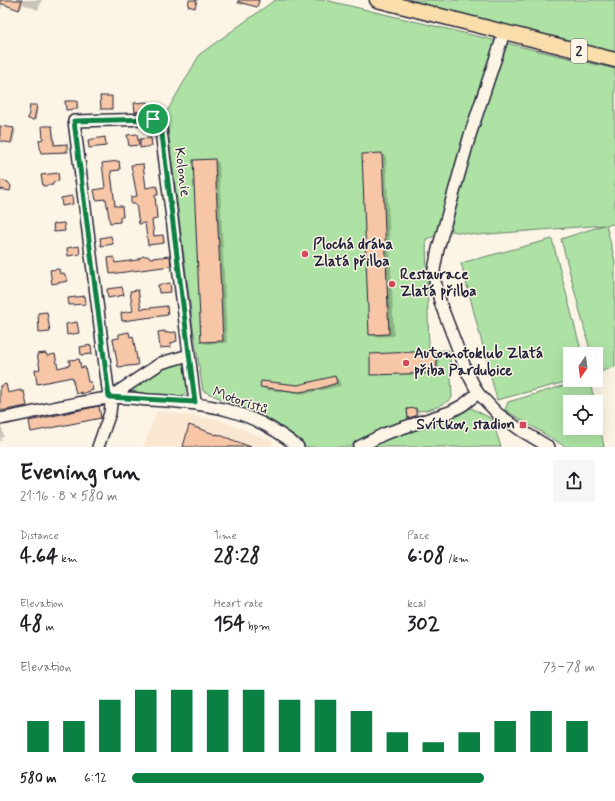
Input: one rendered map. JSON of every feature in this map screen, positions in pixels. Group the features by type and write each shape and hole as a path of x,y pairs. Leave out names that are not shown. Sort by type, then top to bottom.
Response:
{"main road":[{"name":"2","path":"377,0 615,60"}],"street":[{"path":"504,33 470,135 438,249 434,270 436,287 441,305 466,370 478,393 498,414 522,431 549,447"},
{"name":"Kolonie","path":"109,397 74,121 153,119 160,123 189,355"},
{"path":"98,447 110,413 109,397 123,390 161,363 189,355 195,402"},
{"path":"359,447 384,434 450,412 463,406 478,393"},
{"name":"Motoristů","path":"0,419 109,397 195,402 214,406 248,417 277,432 298,447"}],"shaded area":[{"path":"157,411 219,420 273,441 271,447 143,447"}],"green space":[{"path":"275,0 325,0 615,69 615,224 606,225 615,261 615,367 603,371 603,347 589,347 561,239 604,225 477,235 452,231 426,239 429,351 448,350 450,353 452,398 442,405 431,409 419,411 407,409 408,423 386,436 471,408 492,419 501,447 305,447 271,420 203,391 193,328 166,113 200,54"},
{"path":"409,0 615,0 615,53"},
{"path":"552,239 580,347 563,347 563,383 497,400 461,263"},
{"path":"183,361 186,363 189,390 182,396 137,394 132,389 159,370"},
{"path":"563,386 591,387 593,395 563,395 563,435 602,435 604,447 566,447 505,410 508,402"}],"building":[{"path":"0,0 22,0 19,10 0,3"},
{"path":"189,0 197,0 195,8 188,6"},
{"path":"239,0 259,0 257,7 238,2"},
{"path":"100,96 112,96 112,109 101,109"},
{"path":"65,101 77,101 77,109 66,110"},
{"path":"147,102 148,111 135,112 134,103"},
{"path":"30,105 37,105 34,120 28,119"},
{"path":"0,126 14,128 11,143 0,141"},
{"path":"42,126 52,126 54,145 67,144 67,152 41,153 39,140 43,139"},
{"path":"137,134 139,145 129,146 127,135"},
{"path":"105,137 106,146 89,148 88,140"},
{"path":"151,138 152,146 140,148 140,139"},
{"path":"382,153 389,334 369,335 362,154"},
{"path":"215,159 223,341 201,342 193,160"},
{"path":"119,161 120,170 111,171 111,173 115,206 122,206 123,217 120,217 120,222 110,223 106,199 96,200 94,190 105,188 102,163"},
{"path":"143,164 146,188 157,186 158,195 155,195 157,219 152,220 154,236 163,235 164,243 148,245 145,223 139,224 136,204 131,204 131,197 137,196 131,165"},
{"path":"58,173 59,181 53,182 53,185 43,186 41,175"},
{"path":"0,180 8,182 11,186 10,191 0,189"},
{"path":"72,196 73,204 62,206 61,198"},
{"path":"64,223 65,231 54,232 53,224"},
{"path":"111,236 113,244 101,246 100,238"},
{"path":"79,246 80,254 68,256 67,248"},
{"path":"143,256 151,258 170,256 171,266 110,274 108,258 114,257 115,263 137,260"},
{"path":"59,269 60,274 64,273 68,281 52,284 50,270"},
{"path":"170,283 171,292 159,293 158,285"},
{"path":"122,287 124,295 108,298 107,289"},
{"path":"138,290 141,309 167,306 168,315 122,321 121,313 133,311 130,291"},
{"path":"85,296 86,304 69,305 68,298"},
{"path":"47,312 50,332 39,333 38,313"},
{"path":"77,322 79,333 67,335 66,324"},
{"path":"165,331 165,333 176,332 177,341 171,343 171,347 160,348 158,332"},
{"path":"129,332 130,337 133,336 138,365 118,367 113,339 119,338 119,334"},
{"path":"91,345 92,354 81,355 80,347"},
{"path":"436,351 437,373 370,375 370,354"},
{"path":"46,353 47,356 55,354 58,368 70,365 69,360 79,359 81,368 85,367 88,382 91,382 93,390 76,394 72,377 37,384 35,370 40,369 37,354"},
{"path":"335,376 337,383 318,389 299,392 260,387 261,381 298,385"},
{"path":"6,384 8,393 21,390 21,392 24,391 27,406 0,411 0,386"},
{"path":"99,406 101,418 31,432 29,421"},
{"path":"416,408 416,416 408,418 407,409"},
{"path":"189,425 217,434 251,447 183,447"}],"place":[{"name":"Plochá dráha Zlatá přilba","path":"305,254"},
{"name":"Restaurace Zlatá přilba","path":"392,284"},
{"name":"Automotoklub Zlatá přiba Pardubice","path":"406,363"},
{"name":"Svítkov, stadion","path":"523,425"}],"route":[{"path":"153,119 156,119 161,126 195,402 109,397 74,121 153,119"}]}
